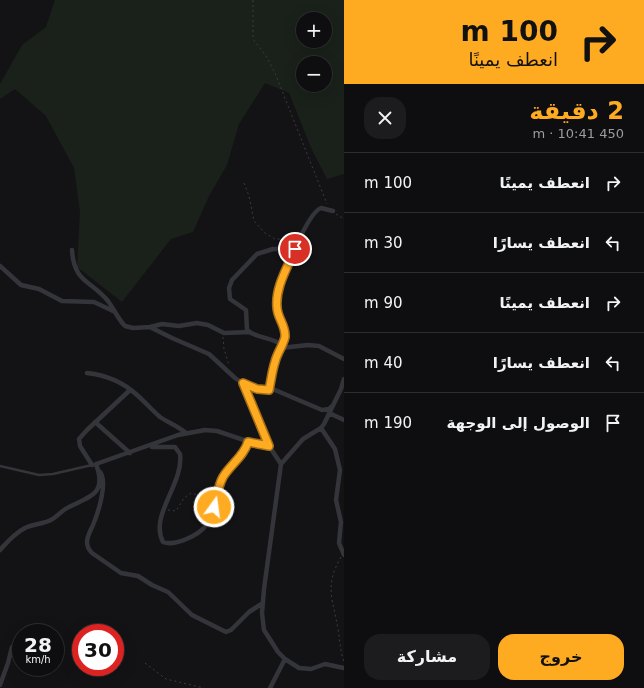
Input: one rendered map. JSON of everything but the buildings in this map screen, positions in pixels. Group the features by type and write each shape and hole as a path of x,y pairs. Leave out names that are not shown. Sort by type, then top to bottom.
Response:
{"street":[{"path":"269,390 275,362 282,346 285,329 277,309 277,298 282,280 310,218 318,209 324,208 333,211"},
{"path":"249,332 246,328 246,310 230,298 230,283 236,275 262,252 272,249 295,249"},
{"path":"72,250 73,261 79,276 103,296 121,321 128,327 150,327 162,324 179,326 198,323 222,332 249,332 258,336 272,338 282,346 320,346 344,359"},
{"path":"0,266 22,285 39,289 62,301 88,300 115,313"},
{"path":"150,327 166,336 209,354 235,378 243,383 257,389 279,392 322,410 329,409 331,407"},
{"path":"87,373 97,374 113,380 130,390 162,418 176,425 186,433"},
{"path":"344,379 341,389 321,428 303,439 281,464 263,603 264,630 273,646 285,659 299,668 307,670 325,664 344,668"},
{"path":"243,383 269,446 281,464"},
{"path":"130,390 95,422 81,437 79,442 98,470 102,473 104,481 96,515 87,540 88,549 121,573 138,576 152,585 168,592 192,615 226,632 231,630 248,612 263,603"},
{"path":"329,413 344,420"},
{"path":"95,422 130,453"},
{"path":"321,428 335,449 340,470 336,500 341,522 339,543 343,554"},
{"path":"94,464 186,433 205,430 217,431 248,442 269,446"},
{"path":"141,449 172,446 177,448 180,454 178,475 159,524 159,531 163,542 173,543 194,536 205,527 210,519 224,477 235,461 244,452 248,442"},
{"path":"0,550 12,537 25,528 49,521 65,509 88,499 98,489 100,476 98,470"},
{"path":"0,685 12,647"},
{"path":"270,688 285,659"}],"lane":[{"path":"0,466 39,475 53,474 94,464"}],"path":[{"path":"252,0 253,39 272,67 326,202 333,211 344,219"},
{"path":"244,183 249,196 254,220 266,233 275,239 300,239"},
{"path":"222,332 224,349 229,366"},
{"path":"165,509 173,512 176,511 184,498 191,493 216,500"},
{"path":"343,554 334,568 330,592 338,628 340,650 344,662"},
{"path":"145,663 166,679 204,688"}],"shaded area":[{"path":"55,0 344,0 344,174 327,179 312,150 289,93 265,83 239,124 227,165 209,196 193,232 171,239 122,302 77,267 80,212 74,168 46,116 15,89 0,99 0,84 22,45 46,27"}],"route":[{"path":"214,507 224,477 235,461 244,452 248,442 269,446 259,425 243,383 251,388 269,390 275,362 284,343 285,335 285,329 277,309 277,298 279,288 295,249"}]}
